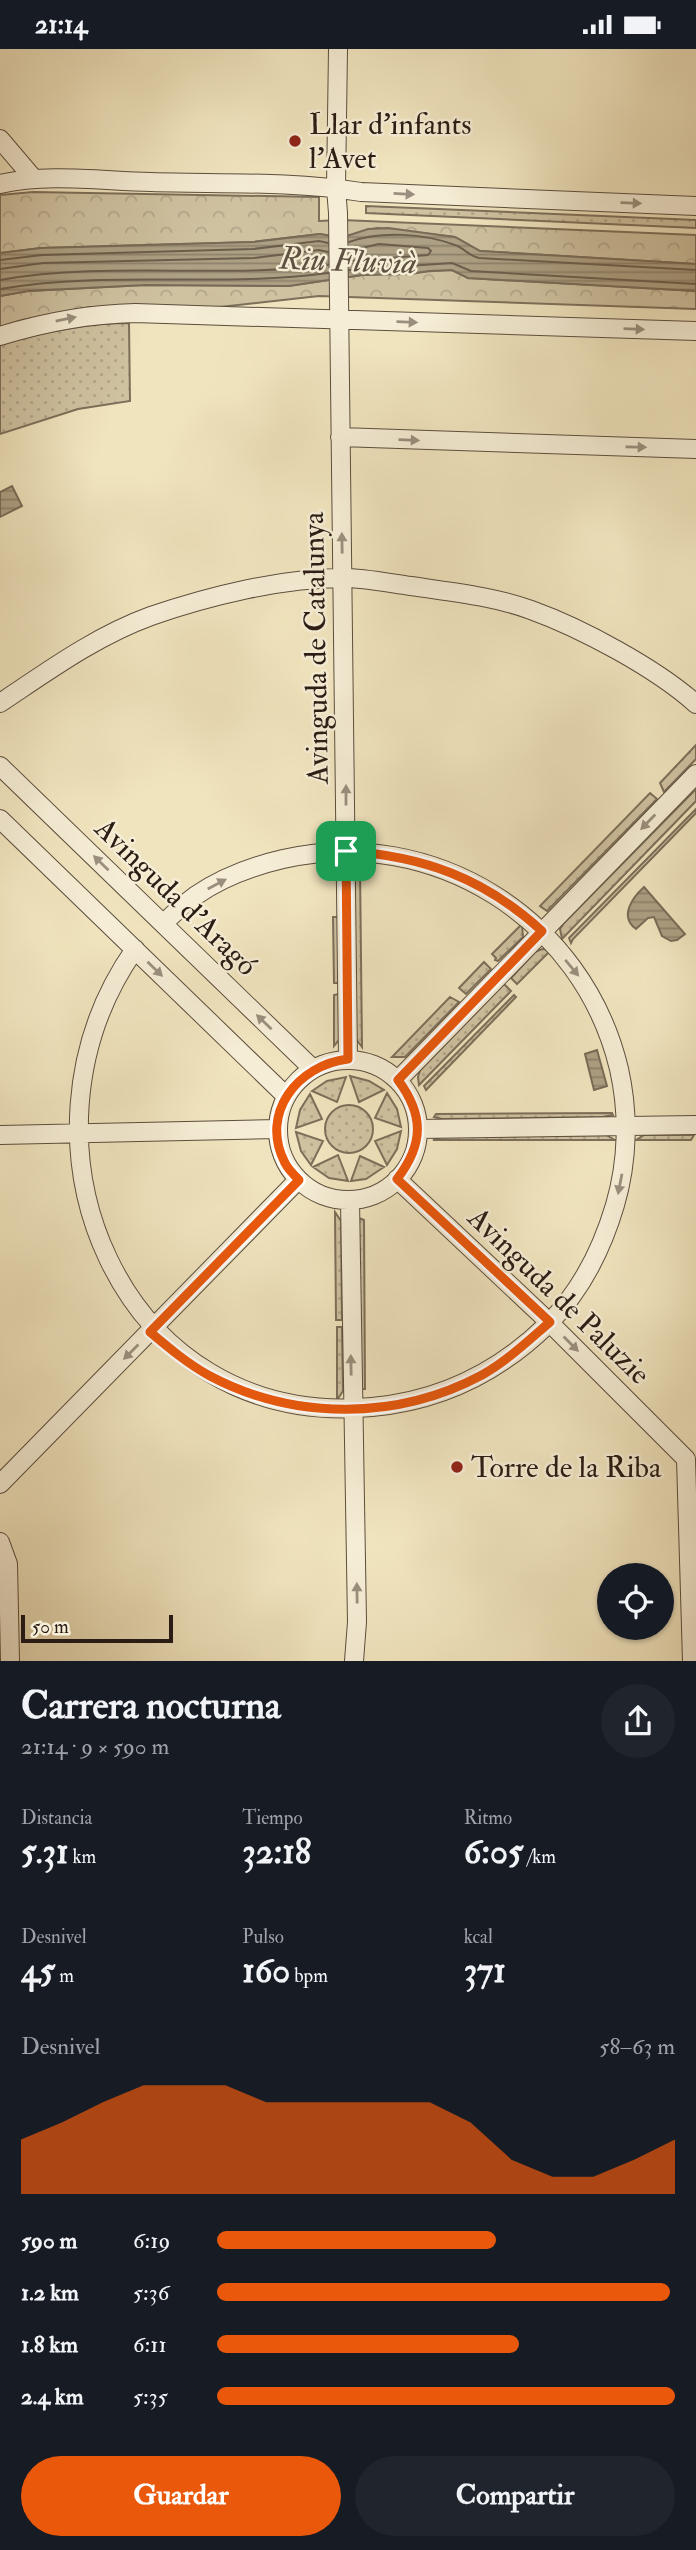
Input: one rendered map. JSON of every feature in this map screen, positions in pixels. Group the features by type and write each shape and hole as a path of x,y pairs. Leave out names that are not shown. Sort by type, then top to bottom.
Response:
{"street":[{"name":"Avinguda de Catalunya","path":"338,49 336,188 348,1059"},
{"path":"0,139 34,179"},
{"path":"0,184 34,179 336,188 696,206"},
{"path":"0,336 32,326 100,314 339,314 696,331"},
{"path":"340,437 696,449"},
{"path":"0,703 105,636 151,616 219,596 277,584 343,578 466,594 529,609 636,662 696,704"},
{"name":"Avinguda d'Aragó","path":"0,766 313,1069"},
{"path":"398,1080 696,773"},
{"path":"0,819 285,1095"},
{"path":"135,949 112,978 90,1017 70,1086 66,1133 70,1183 91,1248 121,1298 150,1332 183,1359 210,1376 249,1394 316,1409 352,1409 403,1404 447,1392 513,1355 550,1322 593,1262 608,1228 619,1191 626,1126 622,1086 614,1050 600,1011 583,981 542,931 520,911 484,887 436,866 385,854 346,851 304,855 264,864 233,875 196,895 163,923"},
{"path":"348,1059 368,1062 398,1080 409,1095 418,1129 416,1147 409,1163 397,1179 373,1195 350,1201 320,1195 299,1180 285,1163 277,1129 285,1095 313,1069 332,1061 348,1059"},
{"path":"418,1129 696,1125"},
{"path":"0,1135 277,1129"},
{"name":"Avinguda de Paluzie","path":"397,1179 550,1322 686,1459 692,1661"},
{"path":"0,1484 299,1180"},
{"path":"350,1201 357,1622 354,1661"},
{"path":"0,1542 8,1564 10,1661"}],"green space":[{"path":"33,192 319,197 319,221 696,235 696,264 480,251 455,237 378,228 347,236 320,234 253,242 41,248 0,253 0,195"},
{"path":"366,206 696,220 696,228 366,213"},
{"path":"452,270 468,278 696,291 696,309 319,296 220,307 90,307 0,327 0,296 28,291 145,285 288,286 362,275"},
{"path":"129,323 130,401 78,409 0,434 0,345 64,329"},
{"path":"696,745 696,759 664,792 660,783"},
{"path":"696,789 696,801 562,939 560,929 564,923"},
{"path":"650,793 657,799 547,911 540,906"},
{"path":"696,809 696,813 571,943 569,938"},
{"path":"357,864 360,867 362,1047 356,1039 354,871"},
{"path":"333,917 338,917 339,983 334,983"},
{"path":"522,924 523,937 498,961 495,960 492,954"},
{"path":"542,949 551,950 517,984 511,978 535,952"},
{"path":"484,962 491,969 466,994 459,988"},
{"path":"504,984 511,991 419,1085 420,1070"},
{"path":"339,994 339,1040 334,1046 334,995"},
{"path":"514,995 516,997 426,1090 424,1086"},
{"path":"450,997 459,1002 405,1057 392,1057"},
{"path":"350,1076 369,1081 384,1090 359,1102"},
{"path":"346,1077 337,1102 312,1091 327,1081"},
{"path":"387,1093 397,1109 401,1127 375,1118"},
{"path":"310,1094 322,1119 296,1128 300,1110"},
{"path":"349,1105 366,1112 373,1129 366,1146 349,1153 332,1146 325,1129 332,1112"},
{"path":"436,1114 613,1115 603,1117 434,1117"},
{"path":"401,1131 397,1149 387,1165 375,1141"},
{"path":"296,1132 323,1141 311,1165 301,1151"},
{"path":"606,1135 615,1140 433,1140 441,1137"},
{"path":"644,1135 694,1135 691,1140 636,1140"},
{"path":"338,1155 348,1181 329,1178 313,1167"},
{"path":"360,1156 384,1167 366,1179 351,1181"},
{"path":"335,1212 341,1221 342,1320 336,1320"},
{"path":"359,1218 364,1220 365,1389 361,1386"},
{"path":"337,1327 342,1327 343,1391 337,1400"}],"water":[{"name":"Riu Fluvià","path":"388,228 455,237 480,251 696,264 696,291 468,278 452,270 362,275 289,286 145,285 28,291 0,296 0,253 41,248 253,242 320,234 347,236 368,229"},
{"path":"12,486 22,506 0,517 0,492"},
{"path":"644,887 685,934 677,940 671,941 662,936 654,917 648,918 636,929 631,924 628,919 629,908"},
{"path":"597,1050 607,1086 594,1090 585,1054"}],"place":[{"name":"Llar d'infants l'Avet","path":"295,141"},
{"name":"Torre de la Riba","path":"457,1467"}],"route":[{"path":"346,851 385,854 436,866 484,887 520,911 542,931 398,1080 409,1095 418,1129 416,1147 409,1163 397,1179 550,1322 513,1355 447,1392 403,1404 316,1409 249,1394 210,1376 183,1359 150,1332 299,1180 285,1163 279,1146 277,1129 285,1095 313,1069 332,1061 348,1059 346,851"}]}
